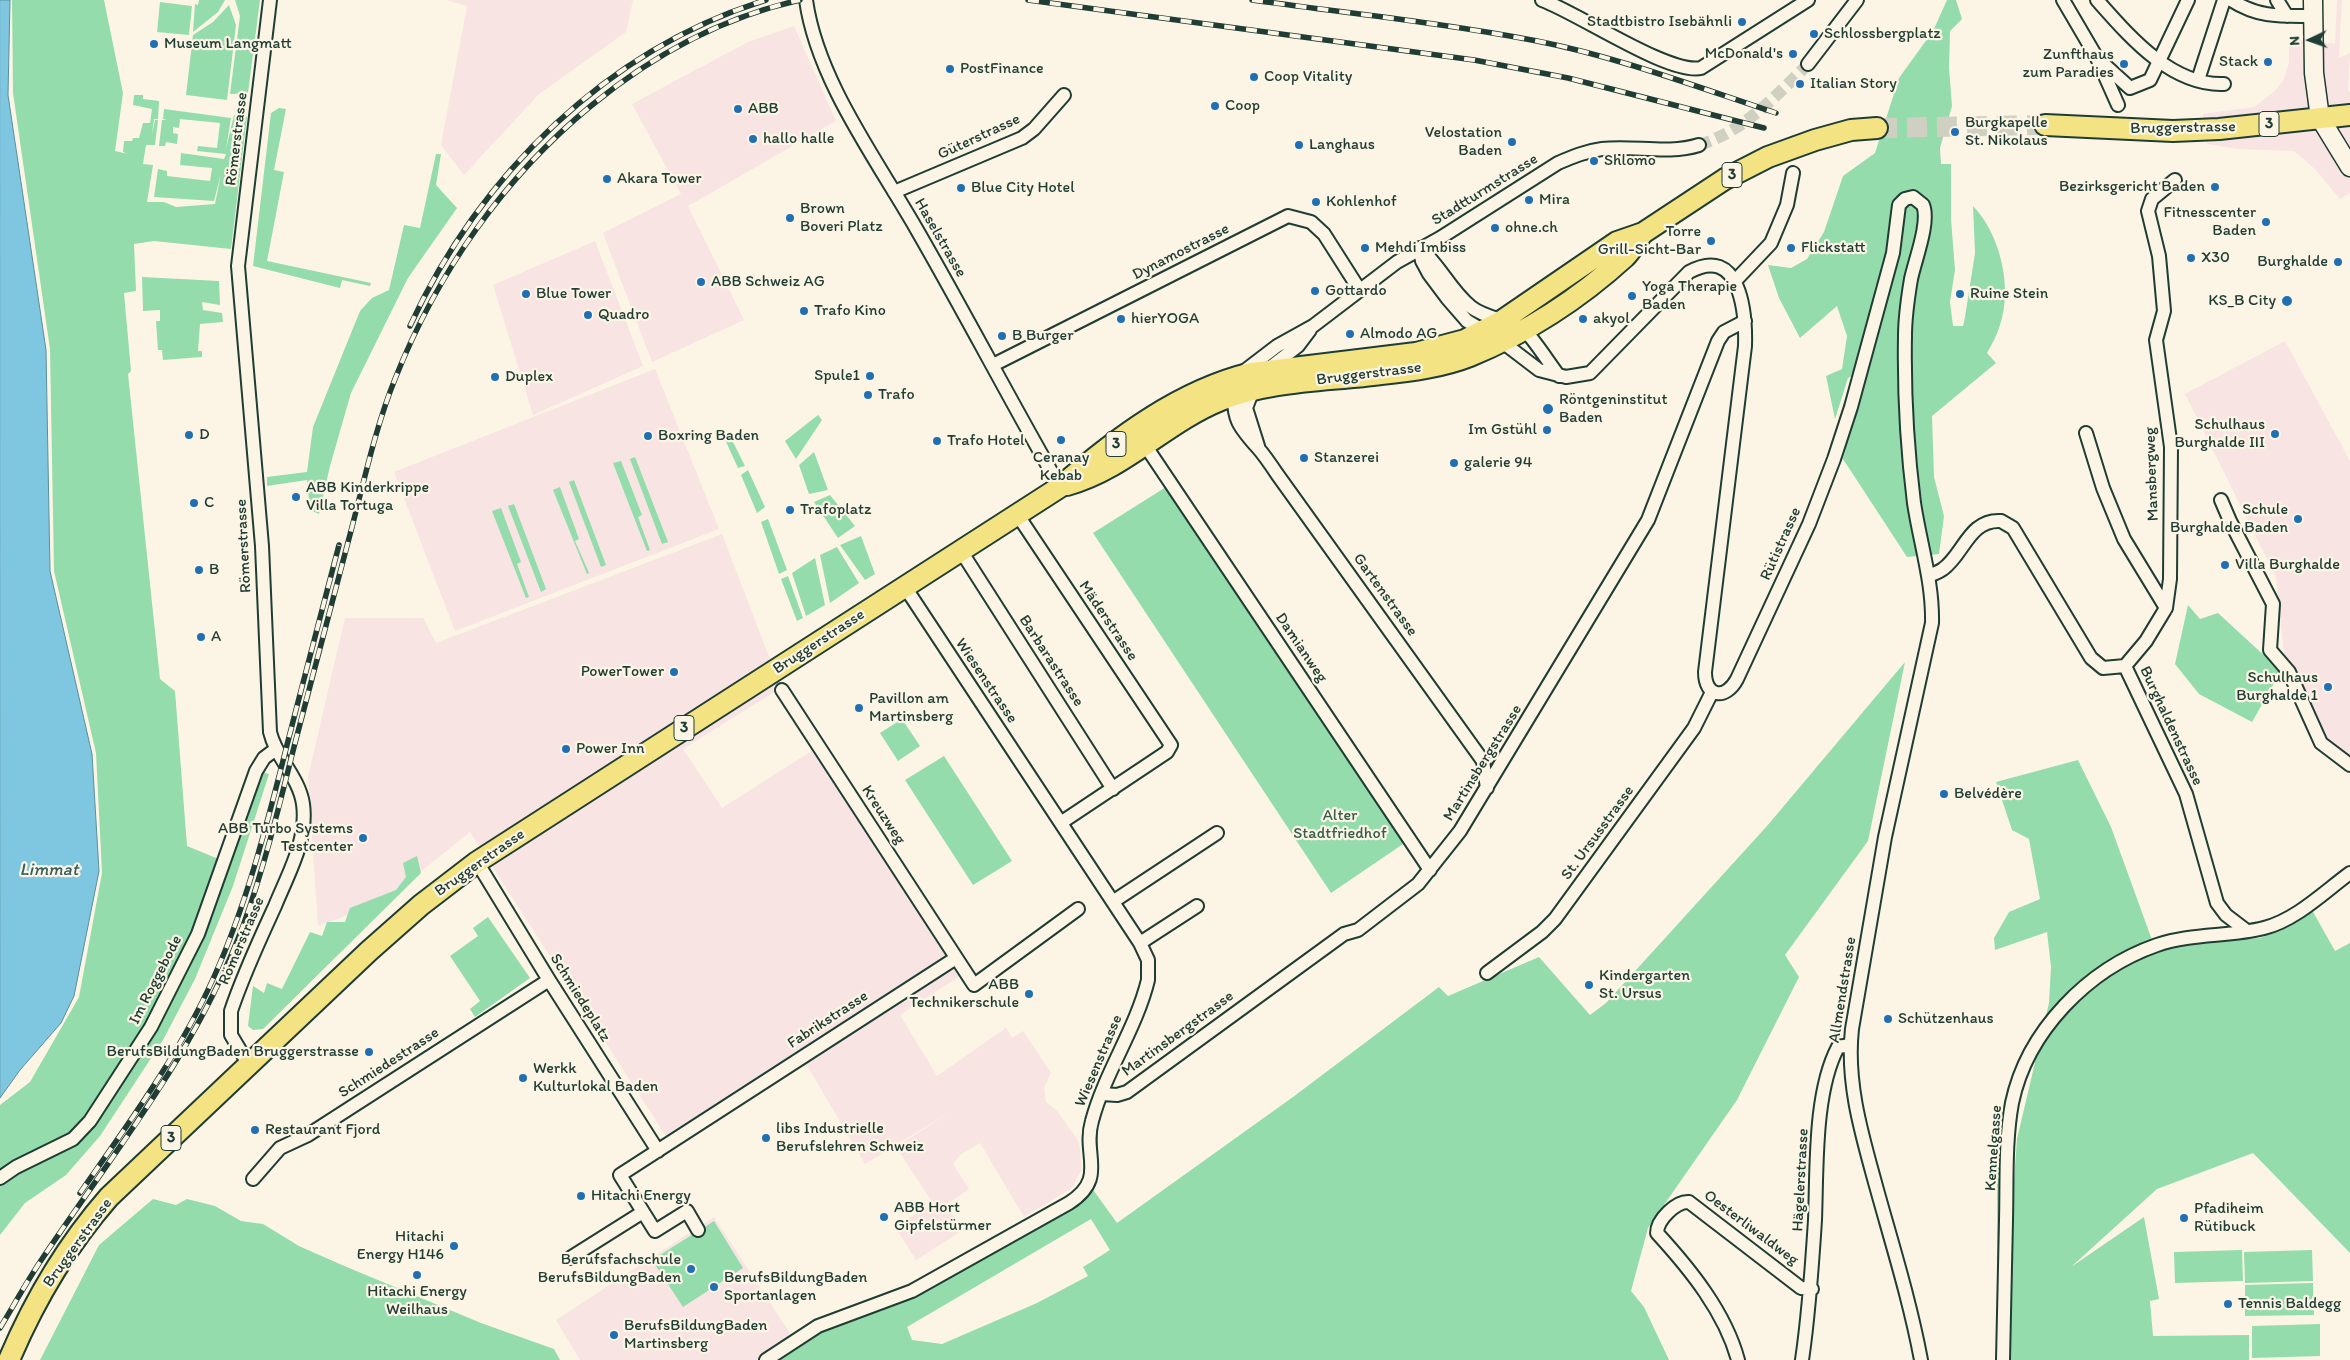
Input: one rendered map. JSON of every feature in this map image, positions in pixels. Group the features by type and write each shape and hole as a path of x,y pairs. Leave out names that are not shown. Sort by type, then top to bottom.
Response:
{"main road":[{"path":"2314,8 2314,73 2320,118 2350,167"},
{"name":"3","path":"2320,118 2350,115"},
{"name":"Bruggerstrasse","path":"2045,125 2173,131 2219,129 2320,118"},
{"name":"Bruggerstrasse","path":"1060,487 1098,475 1204,408 1242,393 1281,386 1419,369 1470,356 1495,331 1617,242 1643,232 1724,179 1768,157 1815,140 1851,130 1877,128"},
{"name":"Bruggerstrasse","path":"1242,393 1266,371 1416,353 1455,344 1495,331 1524,330 1558,309 1626,256 1643,232"},
{"name":"Bruggerstrasse","path":"9,1360 42,1291 93,1216 136,1171 406,918 478,862 597,783 1060,487 1145,423 1189,396 1213,385 1242,393"}],"street":[{"name":"Römerstrasse","path":"249,1065 231,1035 230,1011 294,862 303,824 303,805 299,790 276,749 269,724 262,546 238,266 270,0"},
{"name":"Haselstrasse","path":"806,0 811,27 824,65 1060,487"},
{"path":"1542,0 1663,60 1687,69 1701,68 1808,0"},
{"path":"1808,64 1857,0"},
{"path":"2062,0 2096,58 2118,105"},
{"path":"2097,0 2158,62 2210,85 2224,84"},
{"path":"2096,58 2130,88 2150,80 2188,0"},
{"path":"2198,80 2224,0"},
{"path":"2231,0 2252,12 2287,16 2314,8"},
{"path":"2277,0 2287,16"},
{"name":"Güterstrasse","path":"894,192 1022,138 1034,129 1064,95"},
{"name":"Stadtturmstrasse","path":"1242,393 1277,346 1313,326 1360,289 1420,248 1558,163 1576,155 1606,149 1677,150 1699,145"},
{"path":"1735,280 1771,243 1787,205 1793,174"},
{"name":"Mansbergweg","path":"2125,666 2146,641 2166,608 2170,579 2171,447 2156,340 2164,311 2158,256 2148,211 2152,199 2175,180"},
{"name":"Rütistrasse","path":"1712,692 1725,693 1734,685 1809,524 1851,406 1893,253 1899,205 1909,197 1919,199 1925,210 1905,323 1904,362 1910,464 1928,576 1932,623"},
{"name":"Dynamostrasse","path":"993,365 1288,216 1311,222 1324,234 1360,289"},
{"path":"1420,248 1422,261 1446,298 1467,320 1495,331"},
{"path":"1420,248 1434,260 1446,279 1472,307 1528,364 1538,370 1559,376 1576,376 1590,373 1678,282 1694,270 1707,266 1718,268 1735,280 1742,299 1745,321 1742,369 1705,672 1706,683 1712,692"},
{"name":"Martinsbergstrasse","path":"1102,1094 1117,1095 1127,1092 1344,934 1356,931 1414,887 1430,870 1460,831 1501,766 1648,520 1720,336 1728,329 1745,321"},
{"name":"Stadtturmstrasse","path":"1266,371 1298,346 1313,326"},
{"path":"1524,330 1559,376"},
{"path":"1236,422 1242,393"},
{"name":"Gartenstrasse","path":"1242,393 1258,448"},
{"name":"Gartenstrasse","path":"1204,408 1227,415 1236,422 1249,440 1258,448 1483,761 1487,788"},
{"path":"2086,433 2103,488 2124,539 2166,608"},
{"name":"Damianweg","path":"1145,445 1430,870"},
{"path":"2221,500 2273,604 2270,650 2289,672 2321,743 2350,765"},
{"name":"Mäderstrasse","path":"1017,514 1169,740 1170,747 1167,752 1113,789"},
{"name":"Burghaldenstrasse","path":"1928,576 1946,566 1964,541 1983,524 1994,520 2008,524 2013,528 2094,662 2108,669 2125,666 2186,794 2217,903 2226,915 2248,931"},
{"name":"Barbarastrasse","path":"961,551 1113,789"},
{"name":"Wiesenstrasse","path":"766,1360 818,1326 912,1291 1074,1200 1084,1191 1091,1178 1090,1127 1147,986 1149,966 1140,943 1062,822 905,587"},
{"name":"Allmendstrasse","path":"1921,1360 1909,1304 1859,1127 1851,1071 1850,1045 1885,837 1932,623"},
{"name":"Kreuzweg","path":"782,690 956,958"},
{"name":"St. Ursusstrasse","path":"1487,973 1542,932 1555,919 1694,728 1712,692"},
{"name":"Im Roggebode","path":"0,1178 16,1167 73,1139 90,1122 151,1027 198,934 256,771 264,758 276,749"},
{"path":"1483,761 1501,766"},
{"path":"1062,822 1113,789"},
{"path":"1114,901 1217,833"},
{"name":"Schmiedeplatz","path":"478,862 549,980 658,1151"},
{"path":"2248,931 2281,921 2350,873"},
{"path":"1140,943 1197,906"},
{"path":"956,958 974,985 1078,909"},
{"name":"Kennelgasse","path":"2003,1360 2009,1127 2015,1091 2034,1047 2050,1023 2074,997 2096,978 2123,960 2144,950 2176,940 2248,931"},
{"name":"Fabrikstrasse","path":"698,1230 687,1211 655,1231 620,1175 956,958"},
{"name":"Schmiedestrasse","path":"253,1179 283,1146 308,1135 549,980"},
{"name":"Hägelerstrasse","path":"1802,1360 1812,1289 1818,1136 1824,1085 1838,1047 1850,1045"},
{"name":"Oesterliwaldweg","path":"1738,1360 1723,1322 1685,1263 1657,1233 1657,1228 1676,1204 1682,1201 1689,1202 1802,1288 1812,1289"},
{"path":"570,1258 643,1212"}],"shaded area":[{"path":"446,0 633,0 626,32 539,94 464,175 441,145 467,6"},
{"path":"2337,0 2342,0 2339,58 2350,53 2348,90 2350,92 2350,193 2340,199 2316,170 2294,151 2238,149 2207,144 2203,114 2254,107 2275,91 2283,81 2289,62 2289,39 2335,44"},
{"name":"ABB","path":"794,26 836,121 688,206 744,320 652,362 603,233 681,194 632,104 748,42"},
{"path":"595,241 643,366 533,415 493,285"},
{"name":"Schule Burghalde Baden","path":"2285,341 2350,461 2350,772 2320,751 2288,691 2276,577 2185,394"},
{"path":"655,369 719,529 455,631 394,472"},
{"path":"722,534 781,688 683,749 722,808 813,750 972,968 900,1015 937,1076 1006,1028 1012,1038 1023,1031 1051,1073 1044,1088 1046,1102 1057,1111 1079,1142 1082,1169 1072,1188 1024,1217 980,1143 960,1155 953,1164 969,1189 946,1205 963,1230 916,1260 895,1227 933,1203 896,1147 955,1109 865,1164 805,1062 673,1147 470,832 383,902 318,926 308,777 345,618 423,618 436,643"},
{"name":"Berufsfachschule BerufsBildungBaden","path":"714,1217 793,1338 758,1360 580,1360 556,1320"}],"green space":[{"path":"12,0 104,0 123,93 115,151 128,154 123,152 124,141 132,141 133,138 139,138 143,123 150,123 152,109 133,105 134,95 143,95 143,99 159,101 158,119 154,119 152,135 155,120 158,120 155,145 146,145 143,164 153,165 147,202 164,202 176,207 215,204 221,174 214,201 154,197 158,169 167,171 167,176 210,181 212,168 180,165 181,153 224,159 226,154 197,151 198,146 217,148 220,123 180,119 179,128 173,127 173,133 178,134 177,144 166,142 165,146 159,146 162,120 167,120 163,119 164,109 231,118 226,149 234,115 247,117 231,249 154,241 134,244 136,291 124,293 131,371 128,374 160,679 175,691 187,846 228,863 261,772 269,774 233,886 195,979 163,1040 100,1136 66,1175 25,1203 0,1235 0,1105 30,1082 79,997 102,873 96,753 54,571 50,349 13,93"},
{"path":"199,0 225,0 218,12 193,32 195,4 198,5"},
{"path":"235,0 260,0 248,93 230,94 240,16"},
{"path":"1947,0 1956,0 1962,19 1950,31 1949,68 1952,106 1940,148 1941,164 1951,164 1951,219 1955,270 1950,302 1953,326 1963,326 1965,317 1975,253 1973,206 1990,231 2002,262 2005,294 2004,310 1996,336 1987,353 1996,363 1932,416 1934,477 1944,516 1939,554 1907,557 1843,459 1866,369 1848,378 1835,419 1826,376 1842,369 1847,336 1837,306 1800,338 1779,298 1768,265 1791,268 1807,259 1824,232 1843,176 1875,153 1899,78 1933,31"},
{"path":"160,2 192,6 189,35 157,32"},
{"path":"229,5 236,25 227,100 186,95 193,35 213,22"},
{"path":"279,108 286,109 274,170 284,172 267,261 371,283 370,286 342,280 340,288 253,266 271,113"},
{"path":"436,154 441,154 436,185 457,208 408,278 351,393 330,466 319,514 310,510 307,480 267,486 267,477 307,472 313,427 360,311 372,298 389,290 404,225 420,228"},
{"path":"142,277 219,281 220,305 202,302 203,310 222,313 223,322 200,324 198,351 202,351 202,357 163,360 162,350 158,350 156,321 160,321 160,310 143,311"},
{"path":"818,415 822,420 796,459 785,441"},
{"path":"728,432 745,466 738,468 722,433"},
{"path":"814,452 828,490 809,494 799,465"},
{"path":"635,457 668,542 662,544 630,459"},
{"path":"621,461 642,515 638,517 650,550 647,551 613,463"},
{"path":"748,470 765,507 757,513 741,475"},
{"path":"574,480 606,565 601,567 569,482"},
{"path":"560,487 579,539 575,541 589,573 587,574 553,490"},
{"name":"Alter Stadtfriedhof","path":"1166,487 1406,842 1331,893 1093,533"},
{"path":"830,495 855,526 838,538 814,502"},
{"path":"514,504 546,589 541,592 508,506"},
{"path":"501,508 521,562 517,564 529,597 526,598 492,511"},
{"path":"768,519 787,570 779,574 761,522"},
{"path":"861,536 875,574 865,580 840,545"},
{"path":"837,547 859,583 830,603 820,555"},
{"path":"815,558 825,605 806,616 792,573"},
{"path":"788,576 803,618 797,621 781,579"},
{"path":"2188,605 2200,619 2218,613 2281,671 2252,722 2199,694 2175,664"},
{"path":"1905,662 1868,841 1785,955 1799,977 1737,1100 1648,1228 1631,1291 1644,1307 1669,1360 766,1360 801,1336 912,1291 1089,1184 1117,1223 1293,1097 1439,987 1448,996 1539,957 1590,1015 1606,1003 1767,826","holes":["1091,1219 1110,1250 1083,1267 1088,1276 1037,1303 942,1344 912,1340 907,1327"]},
{"path":"902,719 920,746 898,761 880,733"},
{"path":"944,756 1012,861 973,885 905,780"},
{"path":"2078,760 2111,827 2156,951 2192,943 2260,938 2284,928 2312,910 2335,951 2350,943 2350,1253 2253,1153 2157,1189 2071,1267 2144,1217 2159,1299 2150,1301 2153,1336 2249,1335 2249,1360 1997,1360 1997,1161 2013,1194 2017,1139 2049,1003 2051,967 2047,932 1995,950 1994,938 2009,912 2040,899 2029,839 2012,830 1996,782"},
{"path":"417,856 421,873 263,1029 253,1030 248,1026 253,986 264,993 267,983 282,989 310,932 322,936 327,922 345,922 350,908 396,890 406,877 403,863"},
{"path":"488,917 530,978 475,1017 470,1009 480,1001 450,956 478,936 473,928"},
{"path":"153,1199 176,1205 187,1199 215,1206 241,1221 263,1224 299,1246 342,1265 481,1323 554,1349 560,1360 40,1360 99,1245"},
{"path":"714,1221 743,1268 683,1307 652,1260"},
{"path":"2242,1250 2243,1281 2175,1283 2174,1252"},
{"path":"2312,1250 2313,1281 2245,1283 2244,1252"},
{"path":"2313,1283 2314,1315 2245,1316 2245,1285"},
{"path":"2320,1324 2320,1356 2252,1358 2252,1326"}],"water":[{"name":"Limmat","path":"0,0 10,0 8,95 46,350 50,571 92,754 99,871 74,996 61,1023 20,1070 0,1098"}],"tunnel":[{"path":"1699,145 1715,139 1745,122 1808,64"},
{"path":"1877,128 2045,125"}],"railway":[{"path":"410,326 439,271 472,219 511,170 554,125 602,85 653,51 708,22 766,0"},
{"path":"0,1328 36,1267 153,1098 202,1016 224,972 251,904 277,815 382,415 412,340 431,302 453,265 476,229 530,163 560,133 615,87 664,54 690,40 771,7 800,0"},
{"path":"1028,0 1474,60 1568,78 1764,128"},
{"path":"1252,0 1431,24 1537,41 1627,64 1776,113"},
{"path":"80,1193 169,1062 185,1035 225,951 246,893 264,834 339,545"}],"place":[{"name":"Stadtbistro Isebähnli","path":"1742,22"},
{"name":"Schlossbergplatz","path":"1814,34"},
{"name":"Museum Langmatt","path":"154,44"},
{"name":"McDonald's","path":"1793,54"},
{"name":"Stack","path":"2268,62"},
{"name":"Zunfthaus zum Paradies","path":"2124,64"},
{"name":"PostFinance","path":"950,69"},
{"name":"Coop Vitality","path":"1254,77"},
{"name":"Italian Story","path":"1800,84"},
{"name":"Coop","path":"1215,106"},
{"name":"ABB","path":"738,109"},
{"name":"Burgkapelle St. Nikolaus","path":"1955,132"},
{"name":"hallo halle","path":"753,139"},
{"name":"Velostation Baden","path":"1512,142"},
{"name":"Langhaus","path":"1299,145"},
{"name":"Shlomo","path":"1594,161"},
{"name":"Akara Tower","path":"607,179"},
{"name":"Bezirksgericht Baden","path":"2215,187"},
{"name":"Blue City Hotel","path":"961,188"},
{"name":"Mira","path":"1529,200"},
{"name":"Kohlenhof","path":"1316,202"},
{"name":"Brown Boveri Platz","path":"790,218"},
{"name":"Fitnesscenter Baden","path":"2266,222"},
{"name":"ohne.ch","path":"1495,228"},
{"name":"Torre Grill-Sicht-Bar","path":"1711,241"},
{"name":"Mehdi Imbiss","path":"1365,248"},
{"name":"Flickstatt","path":"1791,248"},
{"name":"X30","path":"2191,258"},
{"name":"Burghalde","path":"2338,262"},
{"name":"ABB Schweiz AG","path":"701,282"},
{"name":"Gottardo","path":"1315,291"},
{"name":"Blue Tower","path":"526,294"},
{"name":"Ruine Stein","path":"1960,294"},
{"name":"Yoga Therapie Baden","path":"1632,296"},
{"name":"KS_B City","path":"2287,301"},
{"name":"Trafo Kino","path":"804,311"},
{"name":"Quadro","path":"588,315"},
{"name":"hierYOGA","path":"1121,319"},
{"name":"akyol","path":"1583,319"},
{"name":"Almodo AG","path":"1350,334"},
{"name":"B Burger","path":"1002,336"},
{"name":"Spule1","path":"870,376"},
{"name":"Duplex","path":"495,377"},
{"name":"Trafo","path":"868,395"},
{"name":"Röntgeninstitut Baden","path":"1548,409"},
{"name":"Im Gstühl","path":"1547,430"},
{"name":"Schulhaus Burghalde III","path":"2275,434"},
{"name":"D","path":"189,435"},
{"name":"Boxring Baden","path":"648,436"},
{"name":"Ceranay Kebab","path":"1061,440"},
{"name":"Trafo Hotel","path":"937,441"},
{"name":"Stanzerei","path":"1304,458"},
{"name":"galerie 94","path":"1454,463"},
{"name":"ABB Kinderkrippe Villa Tortuga","path":"296,497"},
{"name":"C","path":"194,503"},
{"name":"Trafoplatz","path":"790,510"},
{"name":"Schule Burghalde Baden","path":"2298,519"},
{"name":"Villa Burghalde","path":"2225,565"},
{"name":"B","path":"199,570"},
{"name":"A","path":"201,637"},
{"name":"PowerTower","path":"674,672"},
{"name":"Schulhaus Burghalde 1","path":"2328,687"},
{"name":"Pavillon am Martinsberg","path":"859,708"},
{"name":"Power Inn","path":"566,749"},
{"name":"Belvédère","path":"1944,794"},
{"name":"ABB Turbo Systems Testcenter","path":"363,838"},
{"name":"Kindergarten St. Ursus","path":"1589,985"},
{"name":"ABB Technikerschule","path":"1029,994"},
{"name":"Schützenhaus","path":"1888,1019"},
{"name":"BerufsBildungBaden Bruggerstrasse","path":"369,1052"},
{"name":"Werkk Kulturlokal Baden","path":"523,1078"},
{"name":"Restaurant Fjord","path":"255,1130"},
{"name":"libs Industrielle Berufslehren Schweiz","path":"766,1138"},
{"name":"Hitachi Energy","path":"581,1196"},
{"name":"ABB Hort Gipfelstürmer","path":"884,1217"},
{"name":"Pfadiheim Rütibuck","path":"2184,1218"},
{"name":"Hitachi Energy H146","path":"454,1246"},
{"name":"Berufsfachschule BerufsBildungBaden","path":"691,1269"},
{"name":"Hitachi Energy Weilhaus","path":"417,1275"},
{"name":"BerufsBildungBaden Sportanlagen","path":"714,1287"},
{"name":"Tennis Baldegg","path":"2228,1304"},
{"name":"BerufsBildungBaden Martinsberg","path":"614,1335"}]}
